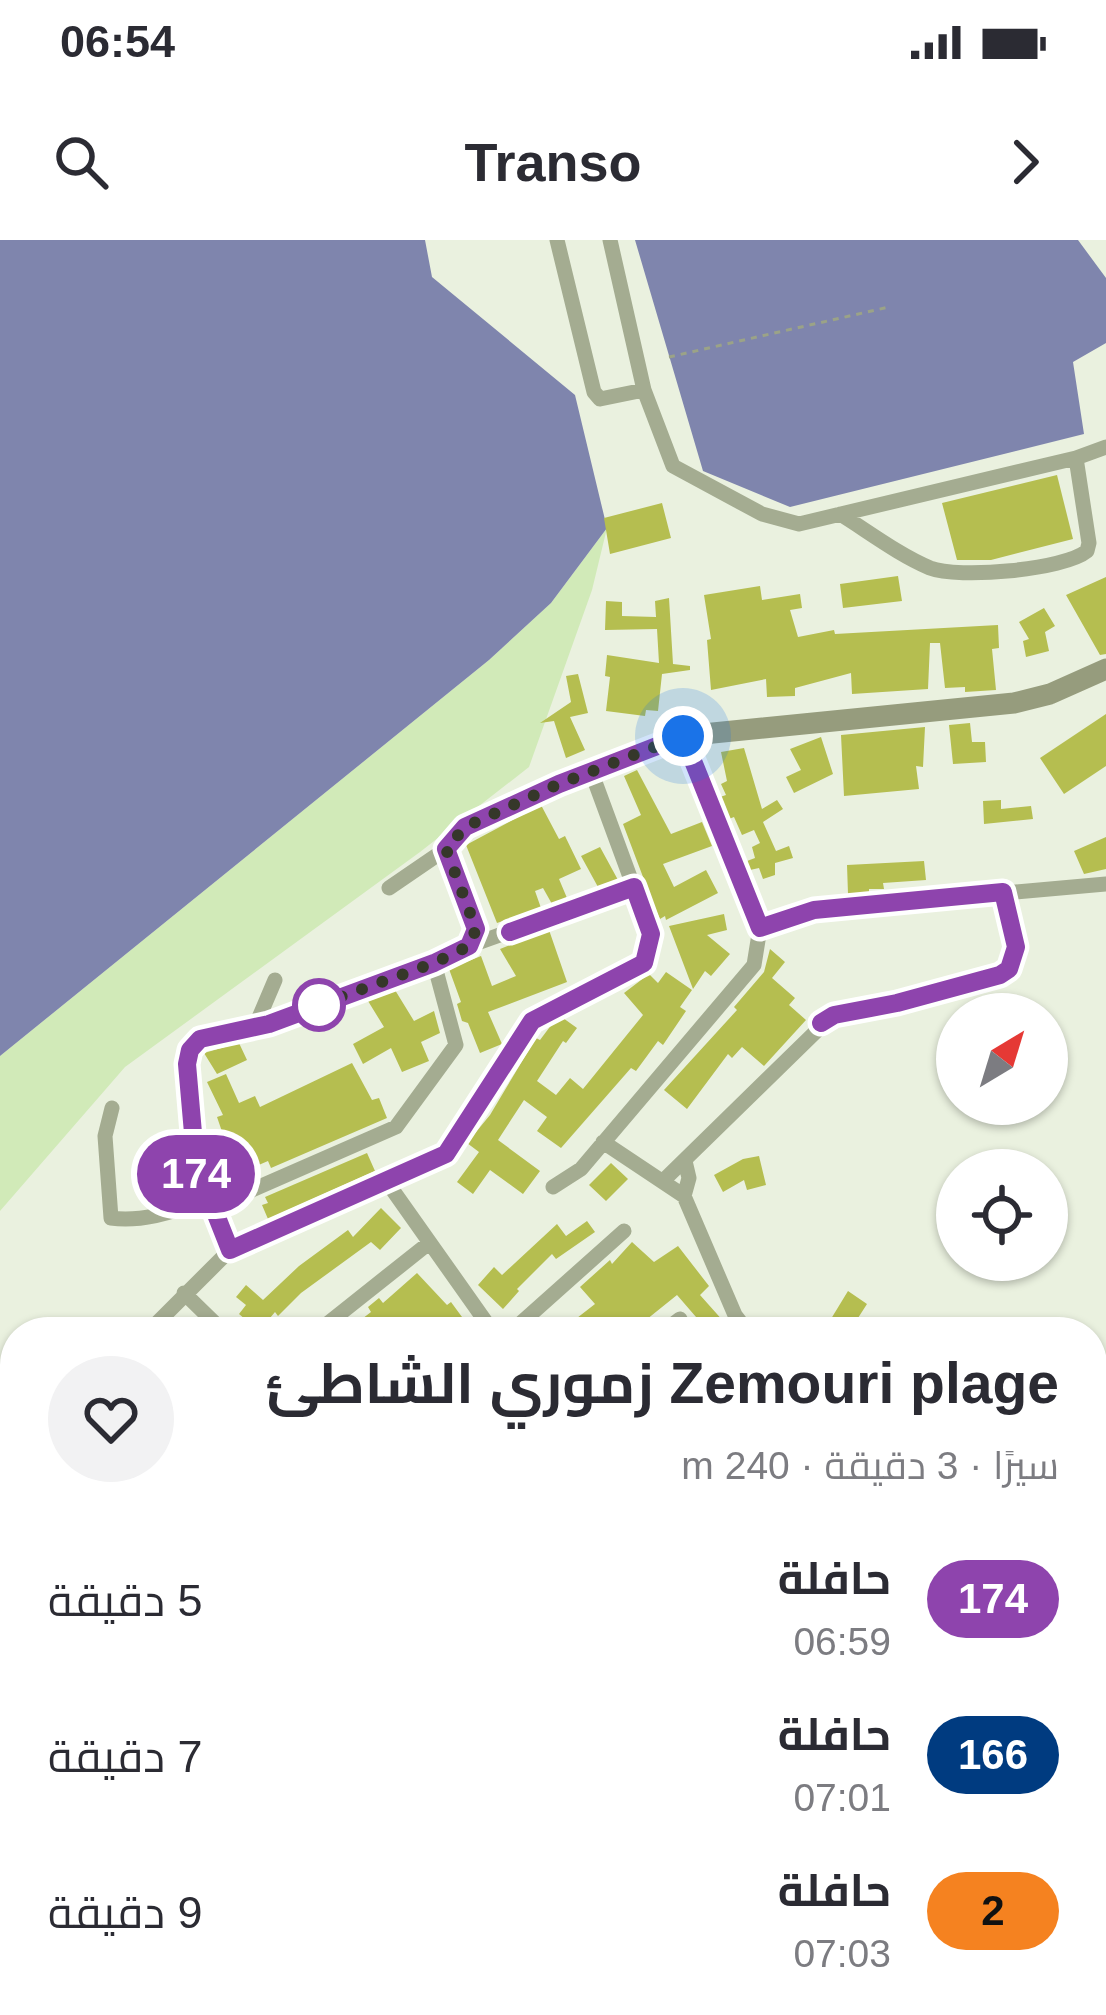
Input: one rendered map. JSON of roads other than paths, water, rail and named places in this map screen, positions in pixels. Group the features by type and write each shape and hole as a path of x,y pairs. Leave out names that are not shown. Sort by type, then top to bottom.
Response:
{"main road":[{"path":"559,784 683,736 1014,703 1050,694 1106,670"}],"street":[{"path":"557,240 594,392 600,399 644,390"},
{"path":"610,240 644,390 673,466 762,514 799,524 1106,447"},
{"path":"840,514 937,570 982,572 1068,562 1087,551 1089,542 1076,458"},
{"path":"553,1187 581,1169 754,965 760,928 683,736"},
{"path":"162,1317 230,1250 446,1154 532,1021 644,963 651,934 592,771"},
{"path":"389,888 446,849 465,827 559,784"},
{"path":"446,849 476,929 469,946"},
{"path":"760,928 814,910 1106,884"},
{"path":"230,1250 206,1204 187,1064 190,1050 200,1039 255,1027 634,887"},
{"path":"664,1180 834,1015 897,1003 1009,969 1016,947 1003,892"},
{"path":"112,1108 105,1136 111,1218 121,1220 206,1204 396,1127 457,1045 434,963"},
{"path":"255,1027 275,980"},
{"path":"603,1142 684,1196 737,1317"},
{"path":"684,1196 689,1178 685,1161"},
{"path":"387,1182 482,1317"},
{"path":"528,1317 624,1232"},
{"path":"336,1317 429,1244"},
{"path":"184,1293 209,1317"}],"water":[{"path":"0,240 425,240 432,277 575,395 607,528 551,603 489,660 0,1056"},
{"path":"635,240 1078,240 1106,278 1106,343 1073,362 1084,434 790,507 703,471"}]}
